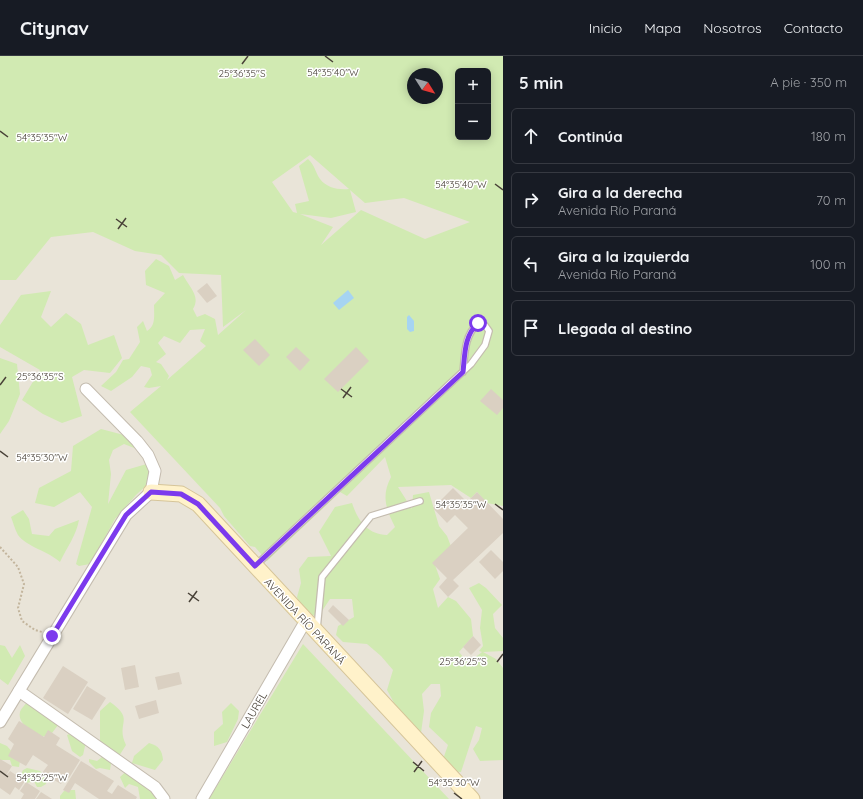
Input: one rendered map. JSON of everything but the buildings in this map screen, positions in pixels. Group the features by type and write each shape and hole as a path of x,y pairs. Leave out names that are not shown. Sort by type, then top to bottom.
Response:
{"main road":[{"name":"AVENIDA RÍO PARANÁ","path":"151,492 181,494 198,504 305,622 472,799"}],"street":[{"path":"0,722 126,515 151,492 155,471 148,455 86,389"},
{"name":"LAUREL","path":"202,799 305,622"},
{"path":"19,691 154,787 164,799"}],"lane":[{"path":"255,566 463,372 471,364 485,344 489,331 484,324 478,323 470,330 467,340 463,372"},
{"path":"316,633 322,577 371,516 420,501"}],"path":[{"path":"0,547 18,567 24,584 18,608 22,621 35,630 52,636"}],"shaded area":[{"path":"0,56 93,56 503,229 503,799 0,799"}],"green space":[{"path":"0,56 503,56 503,506 487,503 477,492 471,498 451,485 398,487 412,509 413,495 429,492 439,526 447,536 452,549 435,565 440,579 433,589 438,608 448,597 456,601 471,619 473,636 459,652 468,663 482,652 479,651 483,646 480,628 482,610 469,588 479,583 486,588 502,605 493,614 495,628 503,638 503,651 483,652 496,659 503,668 503,760 480,761 473,749 479,740 482,728 476,726 461,772 446,771 441,765 448,745 429,727 431,713 441,696 440,684 431,684 422,694 424,711 421,733 405,720 387,690 393,670 381,656 367,644 343,642 336,635 338,626 354,617 352,599 330,599 318,617 301,611 297,597 301,583 299,569 308,557 331,556 319,532 335,507 352,503 360,521 369,529 380,534 387,535 395,527 387,508 385,496 391,477 385,457 347,496 340,492 267,561 255,547 250,546 224,516 220,508 130,412 161,386 149,388 144,387 152,375 150,368 141,366 132,377 111,391 101,386 116,372 123,360 129,359 140,342 137,327 143,321 147,331 152,326 154,320 154,305 165,293 146,285 145,271 156,259 169,266 175,280 183,275 195,296 196,300 193,309 197,317 205,314 215,319 218,335 246,310 223,327 221,275 179,273 161,255 135,251 93,232 51,237 16,280 0,280","holes":["310,155 349,189 337,189 323,182 308,159 299,166 309,201 295,204 297,213 293,212 272,182","350,190 365,203 404,198 470,222 425,239 361,210 321,245 333,227 300,214 331,218 356,212","205,329 200,341 206,346 167,380 169,376 161,364 156,362 166,354 158,343 164,336 180,343 190,330"]},
{"path":"51,291 41,317 51,327 66,313 81,324 88,345 114,335 122,358 110,373 84,370 72,377 82,416 62,423 43,414 22,400 40,370 0,347 0,325 21,295"},
{"path":"0,358 17,364 20,394 9,421 0,434"},
{"path":"101,429 143,440 147,453 124,444 113,450 109,460 111,474 108,504 126,470 150,463 153,479 136,495 115,519 90,564 79,566 76,564 92,507 80,492 54,507 35,503 39,488 71,471 73,446"},
{"path":"23,510 29,519 32,534 49,536 55,529 79,520 74,536 60,562 27,543 18,535 11,517"},
{"path":"303,644 449,799 209,799"},
{"path":"0,645 5,646 12,658 20,645 25,656 8,685 0,679"},
{"path":"30,699 61,721 52,733 42,737 27,728 21,720 20,712"},
{"path":"110,702 118,708 124,717 123,737 126,745 119,756 112,757 110,770 100,768 96,769 89,762 89,759 97,761 107,753 100,745 100,711"},
{"path":"231,703 239,711 238,719 227,742 214,746 214,732 223,724 222,712"},
{"path":"76,731 86,742 83,755 80,757 72,751 67,735"},
{"path":"0,743 7,746 20,761 19,767 12,766 10,760 0,760"},
{"path":"149,743 161,751 163,757 163,760 155,770 132,763 134,756"},
{"path":"131,767 165,799 140,799 138,787 129,784 125,788 120,777"},
{"path":"27,768 40,771 47,778 46,784 41,787 37,787 34,781 27,783 20,776 23,770"},
{"path":"75,790 76,799 60,799 60,796 64,791"}],"water":[{"path":"348,290 354,298 339,310 333,303"},
{"path":"409,315 414,321 414,331 410,332 407,329 407,317"}],"route":[{"path":"52,636 126,515 151,492 181,494 198,504 255,566 463,372 467,340 470,330 478,323"}]}
